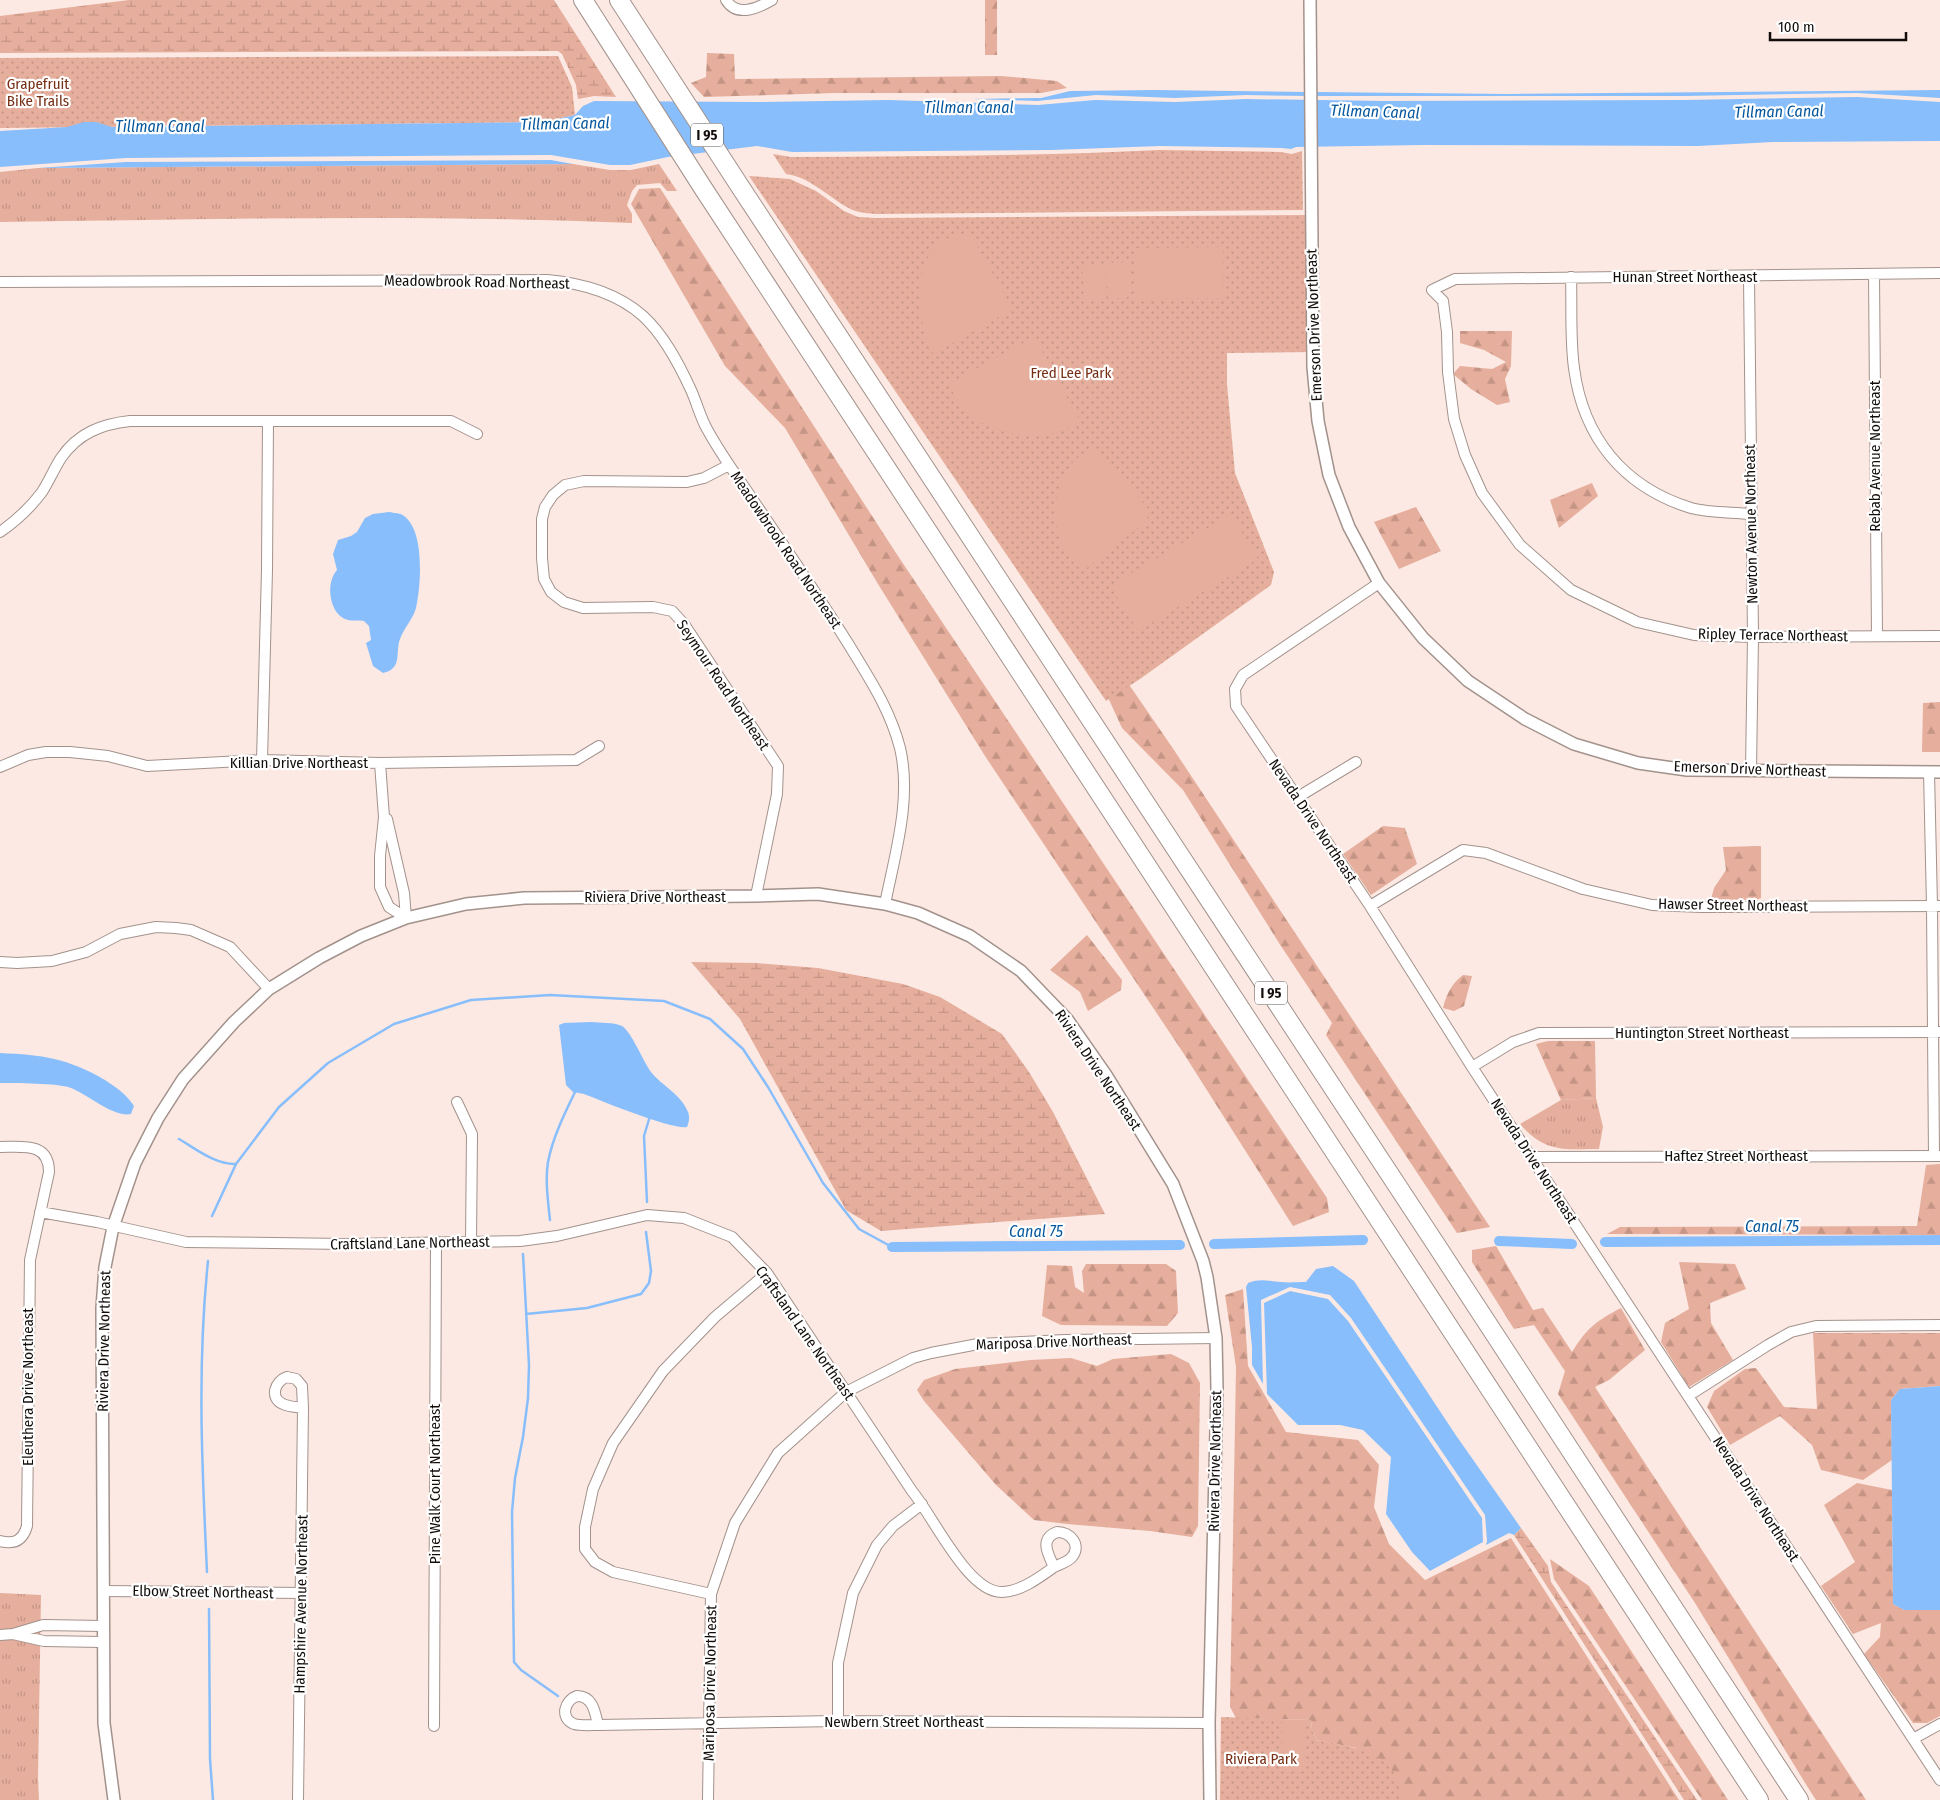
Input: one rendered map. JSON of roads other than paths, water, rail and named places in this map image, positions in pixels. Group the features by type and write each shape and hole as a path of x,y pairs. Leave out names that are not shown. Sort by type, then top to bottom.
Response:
{"highway":[{"name":"I 95","path":"583,0 703,188 1759,1800"},
{"name":"I 95","path":"619,0 740,188 1433,1240 1799,1800"}],"street":[{"path":"726,0 729,4 745,11 757,9 772,0"},
{"name":"Emerson Drive Northeast","path":"1310,0 1313,368 1318,421 1328,475 1349,527 1379,583 1423,638 1468,682 1524,719 1574,744 1638,763 1687,770 1934,772"},
{"name":"Hunan Street Northeast","path":"1432,290 1455,279 1940,274"},
{"name":"Rebab Avenue Northeast","path":"1874,275 1876,636"},
{"path":"1571,277 1574,367 1580,401 1597,440 1623,471 1658,495 1692,508 1751,514"},
{"name":"Newton Avenue Northeast","path":"1749,277 1753,637 1752,771"},
{"name":"Meadowbrook Road Northeast","path":"0,282 547,280 575,283 603,292 623,302 643,316 662,338 690,389 707,428 729,465 828,612 881,696 892,720 902,758 904,784 903,814 885,904"},
{"name":"Ripley Terrace Northeast","path":"1432,290 1443,301 1447,332 1448,372 1454,419 1465,455 1482,494 1520,544 1570,590 1637,622 1694,635 1753,637 1940,636"},
{"path":"0,532 28,508 42,491 66,451 89,431 111,423 130,421 451,421 477,434"},
{"path":"262,760 267,570 268,422"},
{"name":"Seymour Road Northeast","path":"729,465 704,478 687,482 584,481 565,485 553,495 545,507 542,519 542,558 544,578 551,592 564,602 583,608 653,607 672,611 684,624 778,766 777,794 756,896"},
{"name":"Nevada Drive Northeast","path":"1379,583 1243,675 1235,689 1236,706 1370,906 1472,1067 1940,1780"},
{"name":"Killian Drive Northeast","path":"0,767 28,755 46,752 89,753 147,766 262,760 380,763 576,760 599,746"},
{"path":"1298,798 1356,762"},
{"path":"380,763 384,817 380,856 380,887 389,907 406,918"},
{"path":"1934,772 1937,1156"},
{"path":"384,817 387,819 404,893 406,918"},
{"name":"Hawser Street Northeast","path":"1370,906 1463,850 1486,853 1583,890 1652,905 1702,907 1936,906"},
{"name":"Riviera Drive Northeast","path":"114,1800 104,1722 102,1642 102,1308 105,1267 113,1226 135,1163 158,1118 183,1079 234,1022 269,989 319,958 360,936 406,918 466,904 524,898 818,894 885,904 918,913 970,936 1021,970 1066,1019 1106,1075 1172,1183 1203,1261 1216,1338 1217,1388 1210,1800"},
{"path":"0,962 52,962 86,952 120,934 156,927 176,928 191,930 230,948 269,989"},
{"name":"Huntington Street Northeast","path":"1472,1067 1513,1042 1539,1033 1936,1032"},
{"path":"457,1102 472,1134 471,1242"},
{"name":"Eleuthera Drive Northeast","path":"0,1147 32,1148 45,1154 49,1162 49,1172 30,1260 29,1276 28,1526 24,1536 18,1541 8,1543 0,1540"},
{"name":"Haftez Street Northeast","path":"1531,1157 1937,1156"},
{"path":"40,1212 113,1226"},
{"name":"Craftsland Lane Northeast","path":"113,1226 186,1242 347,1244 520,1241 557,1236 647,1215 684,1218 732,1237 767,1273 912,1492 965,1569 981,1585 1002,1592 1027,1585 1054,1567"},
{"name":"Pine Walk Court Northeast","path":"434,1726 436,1241"},
{"path":"711,1594 613,1572 595,1562 585,1549 585,1527 593,1489 613,1443 663,1370 715,1317 767,1273"},
{"path":"1688,1396 1768,1345 1792,1332 1816,1326 1940,1325"},
{"name":"Mariposa Drive Northeast","path":"708,1800 711,1594 735,1522 778,1453 846,1392 913,1358 978,1344 1074,1340 1216,1338"},
{"name":"Hampshire Avenue Northeast","path":"298,1800 303,1408"},
{"path":"838,1721 838,1663 853,1592 877,1545 893,1526 922,1504"},
{"name":"Elbow Street Northeast","path":"103,1591 302,1593"},
{"path":"13,1634 43,1625 103,1626"},
{"path":"0,1634 13,1634 44,1641 102,1642"},
{"name":"Newbern Street Northeast","path":"598,1725 838,1721 1210,1723"},
{"path":"1913,1739 1940,1724"}],"water":[{"path":"1940,90 1940,98 1857,93 1684,96 1316,96 1316,92 1509,94"},
{"path":"1070,91 1306,92 1306,96 1246,95 1175,98 1096,95 1037,101 972,99 1041,98"},
{"name":"Tillman Canal","path":"1857,97 1940,102 1940,141 1773,142 1698,146 1423,145 1296,147 1291,149 1160,146 1051,150 792,152 757,146 668,157 630,165 610,165 551,155 126,158 0,167 0,131 67,127 84,122 96,122 112,127 544,122 575,115 583,106 594,101 756,102 889,100 1038,105 1095,100 1175,102 1246,99 1384,101 1684,100"},
{"path":"551,160 573,164 38,168 126,162"},
{"path":"389,512 403,515 411,523 418,546 420,573 416,608 400,639 396,664 389,671 383,673 373,666 366,643 371,640 369,626 364,621 348,620 342,617 333,605 330,590 333,576 337,570 333,554 338,540 357,532 365,518 373,514"},
{"path":"591,1022 615,1024 626,1029 651,1072 685,1106 689,1116 687,1127 667,1124 584,1094 573,1092 566,1085 559,1025 564,1023"},
{"path":"0,1053 54,1059 79,1067 105,1080 128,1098 134,1106 131,1114 124,1114 109,1109 65,1086 0,1083"},
{"path":"1333,1266 1354,1281 1455,1434 1521,1528 1514,1535 1509,1533 1486,1545 1485,1515 1351,1318 1330,1295 1290,1287 1261,1300 1263,1384 1252,1365 1246,1287 1248,1283 1260,1280 1306,1282 1316,1269"},
{"path":"1290,1291 1328,1299 1348,1321 1482,1518 1483,1542 1430,1571 1412,1552 1386,1514 1391,1457 1363,1430 1340,1425 1298,1425 1267,1394 1264,1303"},
{"path":"1940,1386 1940,1610 1904,1610 1893,1604 1891,1400 1900,1389"}],"waterway":[{"path":"212,1216 236,1164 279,1107 328,1063 394,1024 471,1000 550,995 664,1001 710,1019 743,1049 768,1087 823,1183 859,1229 892,1247"},
{"path":"550,1220 547,1183 548,1162 556,1134 576,1090"},
{"path":"647,1202 644,1136 650,1116"},
{"path":"179,1139 214,1159 229,1164 236,1164"},
{"path":"526,1314 587,1308 641,1294 649,1283 651,1271 646,1232"},
{"name":"Canal 75","path":"1214,1244 1363,1240"},
{"name":"Canal 75","path":"1605,1242 1940,1240"},
{"name":"Canal 75","path":"1499,1241 1572,1244"},
{"name":"Canal 75","path":"892,1247 1180,1245"},
{"path":"523,1254 529,1365 528,1398 515,1478 512,1512 514,1662 521,1670 558,1696"},
{"path":"207,1572 202,1455 202,1340 208,1261"},
{"path":"209,1609 210,1759 213,1800"}],"park label":[{"name":"Grapefruit Bike Trails","path":"38,92"},
{"name":"Fred Lee Park","path":"1071,373"},
{"name":"Riviera Park","path":"1261,1759"}]}
